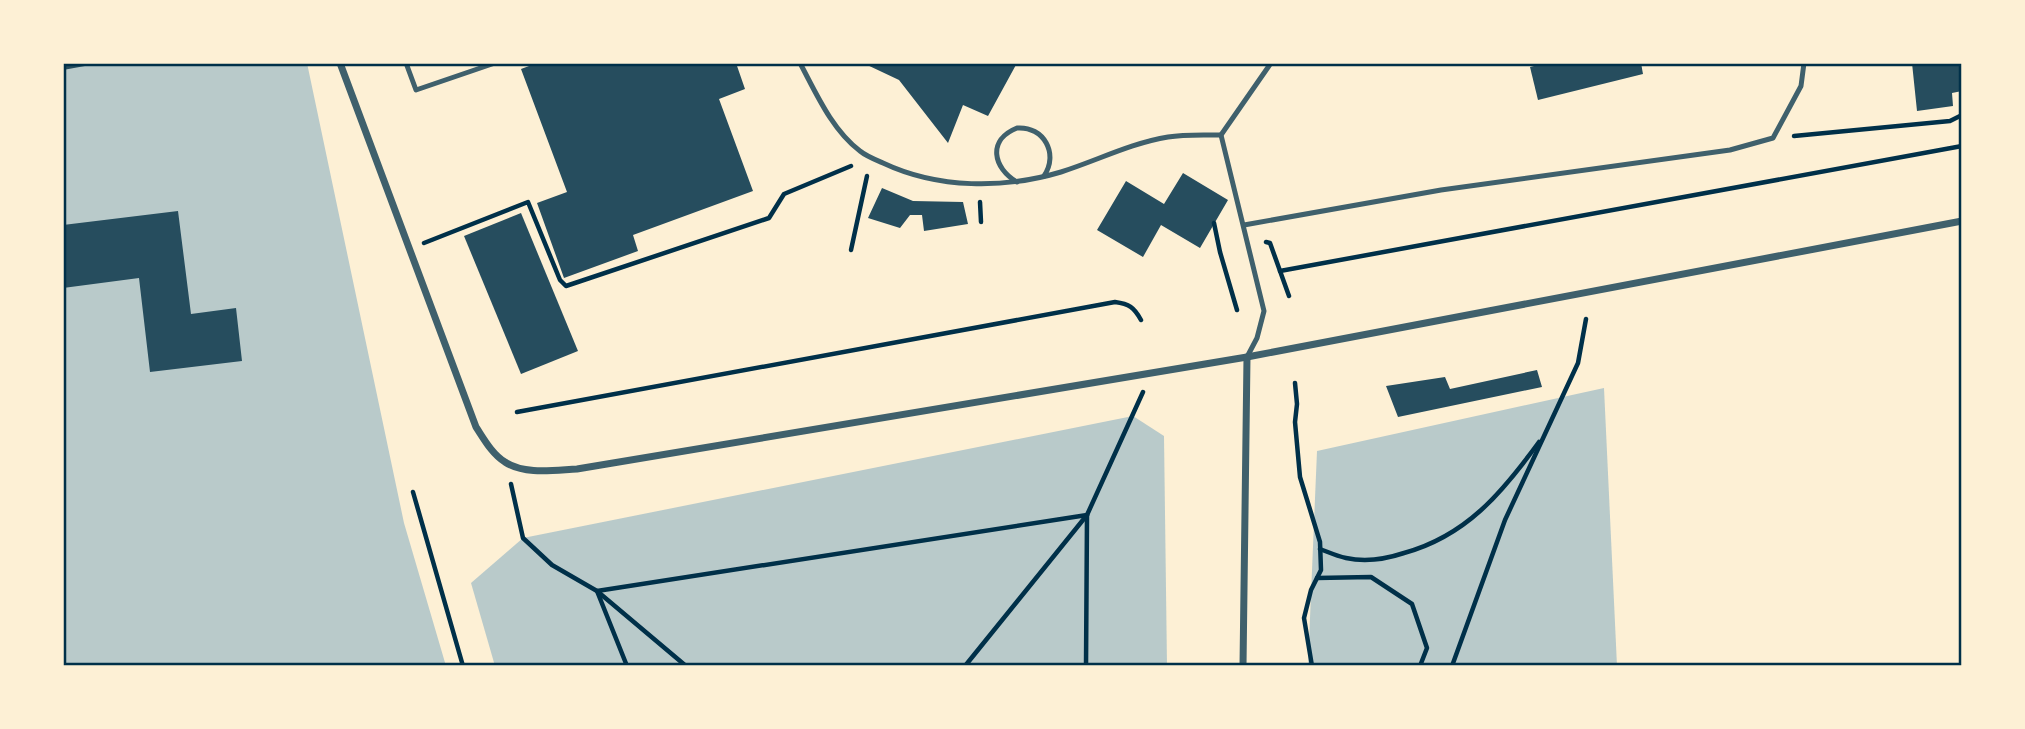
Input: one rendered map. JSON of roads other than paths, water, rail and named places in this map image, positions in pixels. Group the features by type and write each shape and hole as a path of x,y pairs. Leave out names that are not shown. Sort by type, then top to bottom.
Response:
{"street":[{"path":"340,63 476,427 506,463 528,469 577,469 1151,374 1962,221"},
{"path":"1243,666 1247,357"}],"lane":[{"path":"406,63 416,90 495,63"},
{"path":"800,63 825,108 860,152 898,170 922,177 961,183 1017,182 1166,137 1221,135"},
{"path":"1247,357 1257,338 1264,311 1221,135 1271,63"},
{"path":"1244,225 1441,190 1730,150 1773,138 1801,86 1804,63"},
{"path":"1017,182 1001,169 996,156 1003,137 1017,128 1034,130 1048,145 1051,161 1044,176"}]}
